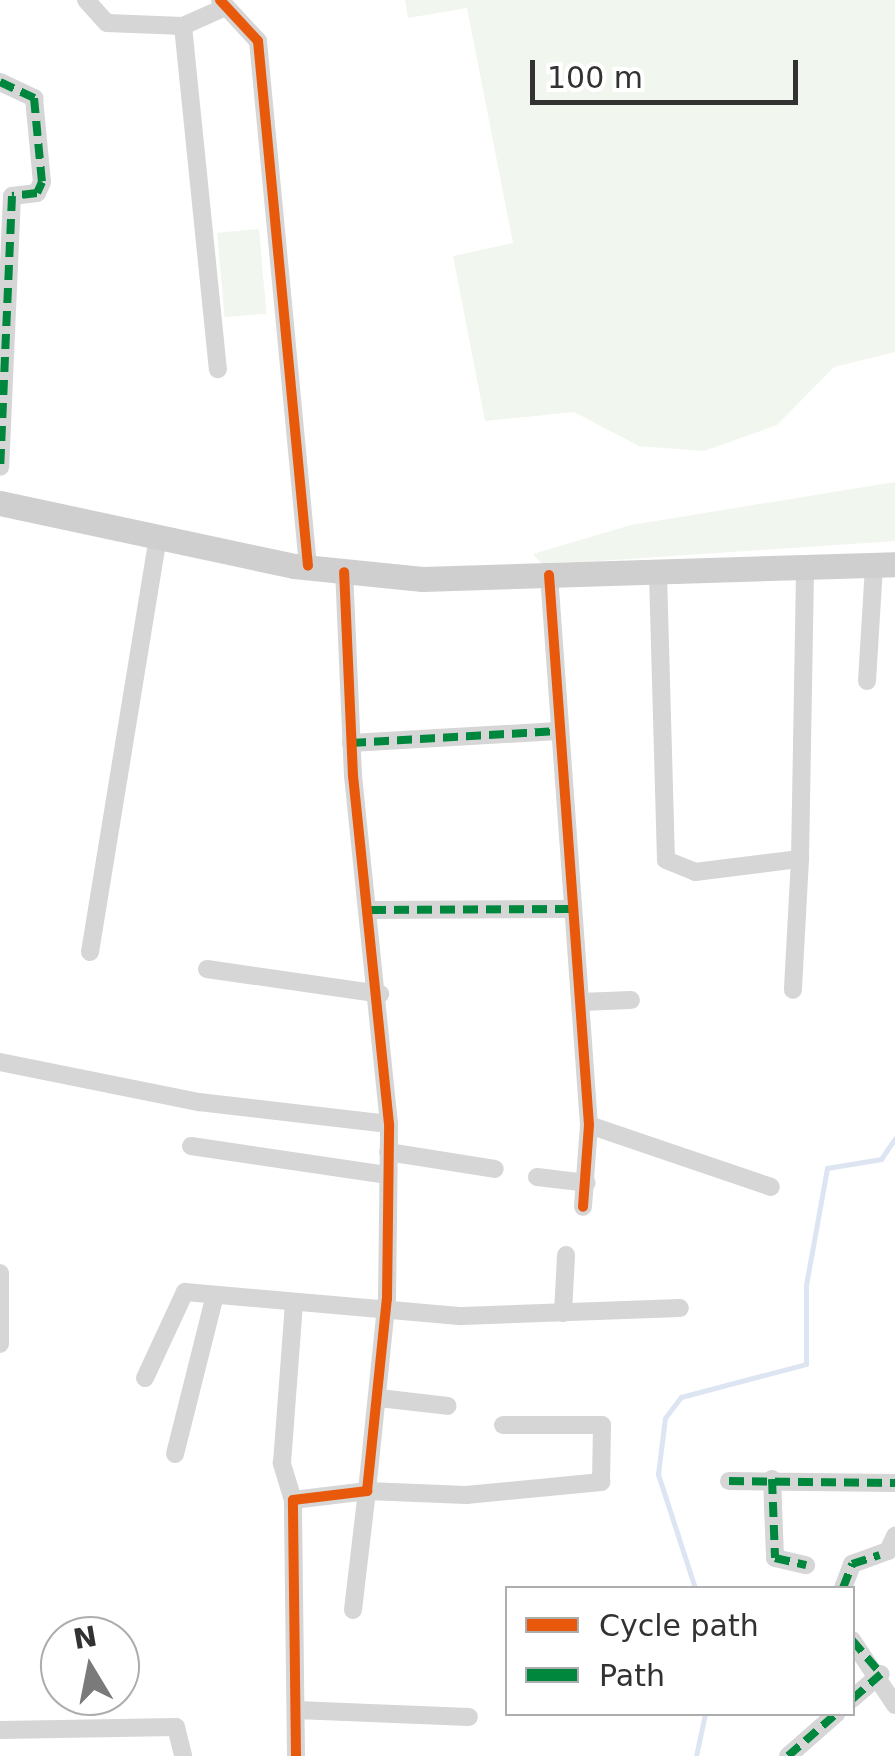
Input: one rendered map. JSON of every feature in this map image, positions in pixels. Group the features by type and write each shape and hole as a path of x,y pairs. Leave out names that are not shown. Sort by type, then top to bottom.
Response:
{"main road":[{"path":"0,503 158,539 344,572 658,574 884,565"}],"street":[{"path":"86,0 100,22 184,26 220,4 258,41 308,566"},
{"path":"184,26 218,370"},
{"path":"0,82 34,98 42,182 12,201 0,467"},
{"path":"90,952 158,539"},
{"path":"867,681 884,565"},
{"path":"793,990 800,859 805,568"},
{"path":"344,572 351,743 380,994 389,1124 386,1312 353,1610"},
{"path":"658,574 666,860 696,872 800,859"},
{"path":"549,575 589,1125 582,1207"},
{"path":"351,743 558,731"},
{"path":"371,910 571,909"},
{"path":"207,969 380,994"},
{"path":"580,1002 631,1000"},
{"path":"0,1062 199,1102 389,1124"},
{"path":"589,1125 771,1187"},
{"path":"192,1146 388,1176"},
{"path":"388,1152 495,1169"},
{"path":"537,1177 586,1183"},
{"path":"563,1314 566,1256"},
{"path":"0,1273 0,1341"},
{"path":"145,1378 181,1294 386,1312 563,1314 680,1308"},
{"path":"175,1454 215,1295"},
{"path":"294,1304 282,1463 293,1500 296,1756"},
{"path":"379,1398 448,1406"},
{"path":"293,1500 366,1491 466,1495 600,1482 602,1426 503,1425"},
{"path":"772,1478 775,1556 806,1565"},
{"path":"729,1481 772,1478 895,1482"},
{"path":"844,1586 852,1564 880,1555 895,1536"},
{"path":"855,1644 881,1674 895,1705"},
{"path":"855,1696 881,1674"},
{"path":"296,1710 469,1717"},
{"path":"788,1756 834,1716"},
{"path":"0,1730 180,1728 183,1756"}],"shaded area":[{"path":"405,0 895,0 895,352 834,367 777,425 704,451 639,446 574,412 485,421 453,256 513,243 467,8 408,18"},
{"path":"259,229 266,314 225,317 217,233"},
{"path":"895,482 895,541 599,561 541,563 533,554 631,525"}],"waterway":[{"path":"694,1586 658,1474 665,1418 681,1397 806,1364 806,1285 827,1168 881,1159 895,1138"},
{"path":"696,1756 705,1716"}],"marked path":[{"path":"0,82 34,98 42,182 37,193 12,196 0,467"},
{"path":"351,743 558,731"},
{"path":"371,910 571,909"},
{"path":"772,1479 775,1558 806,1565"},
{"path":"729,1481 895,1483"},
{"path":"844,1586 852,1564 880,1555"},
{"path":"855,1644 881,1674 855,1696"},
{"path":"788,1756 834,1716"}],"cycle path":[{"path":"220,0 258,41 308,566"},
{"path":"296,1756 293,1500 367,1491 387,1299 389,1124 353,776 344,572"},
{"path":"549,575 589,1125 583,1207"}]}
